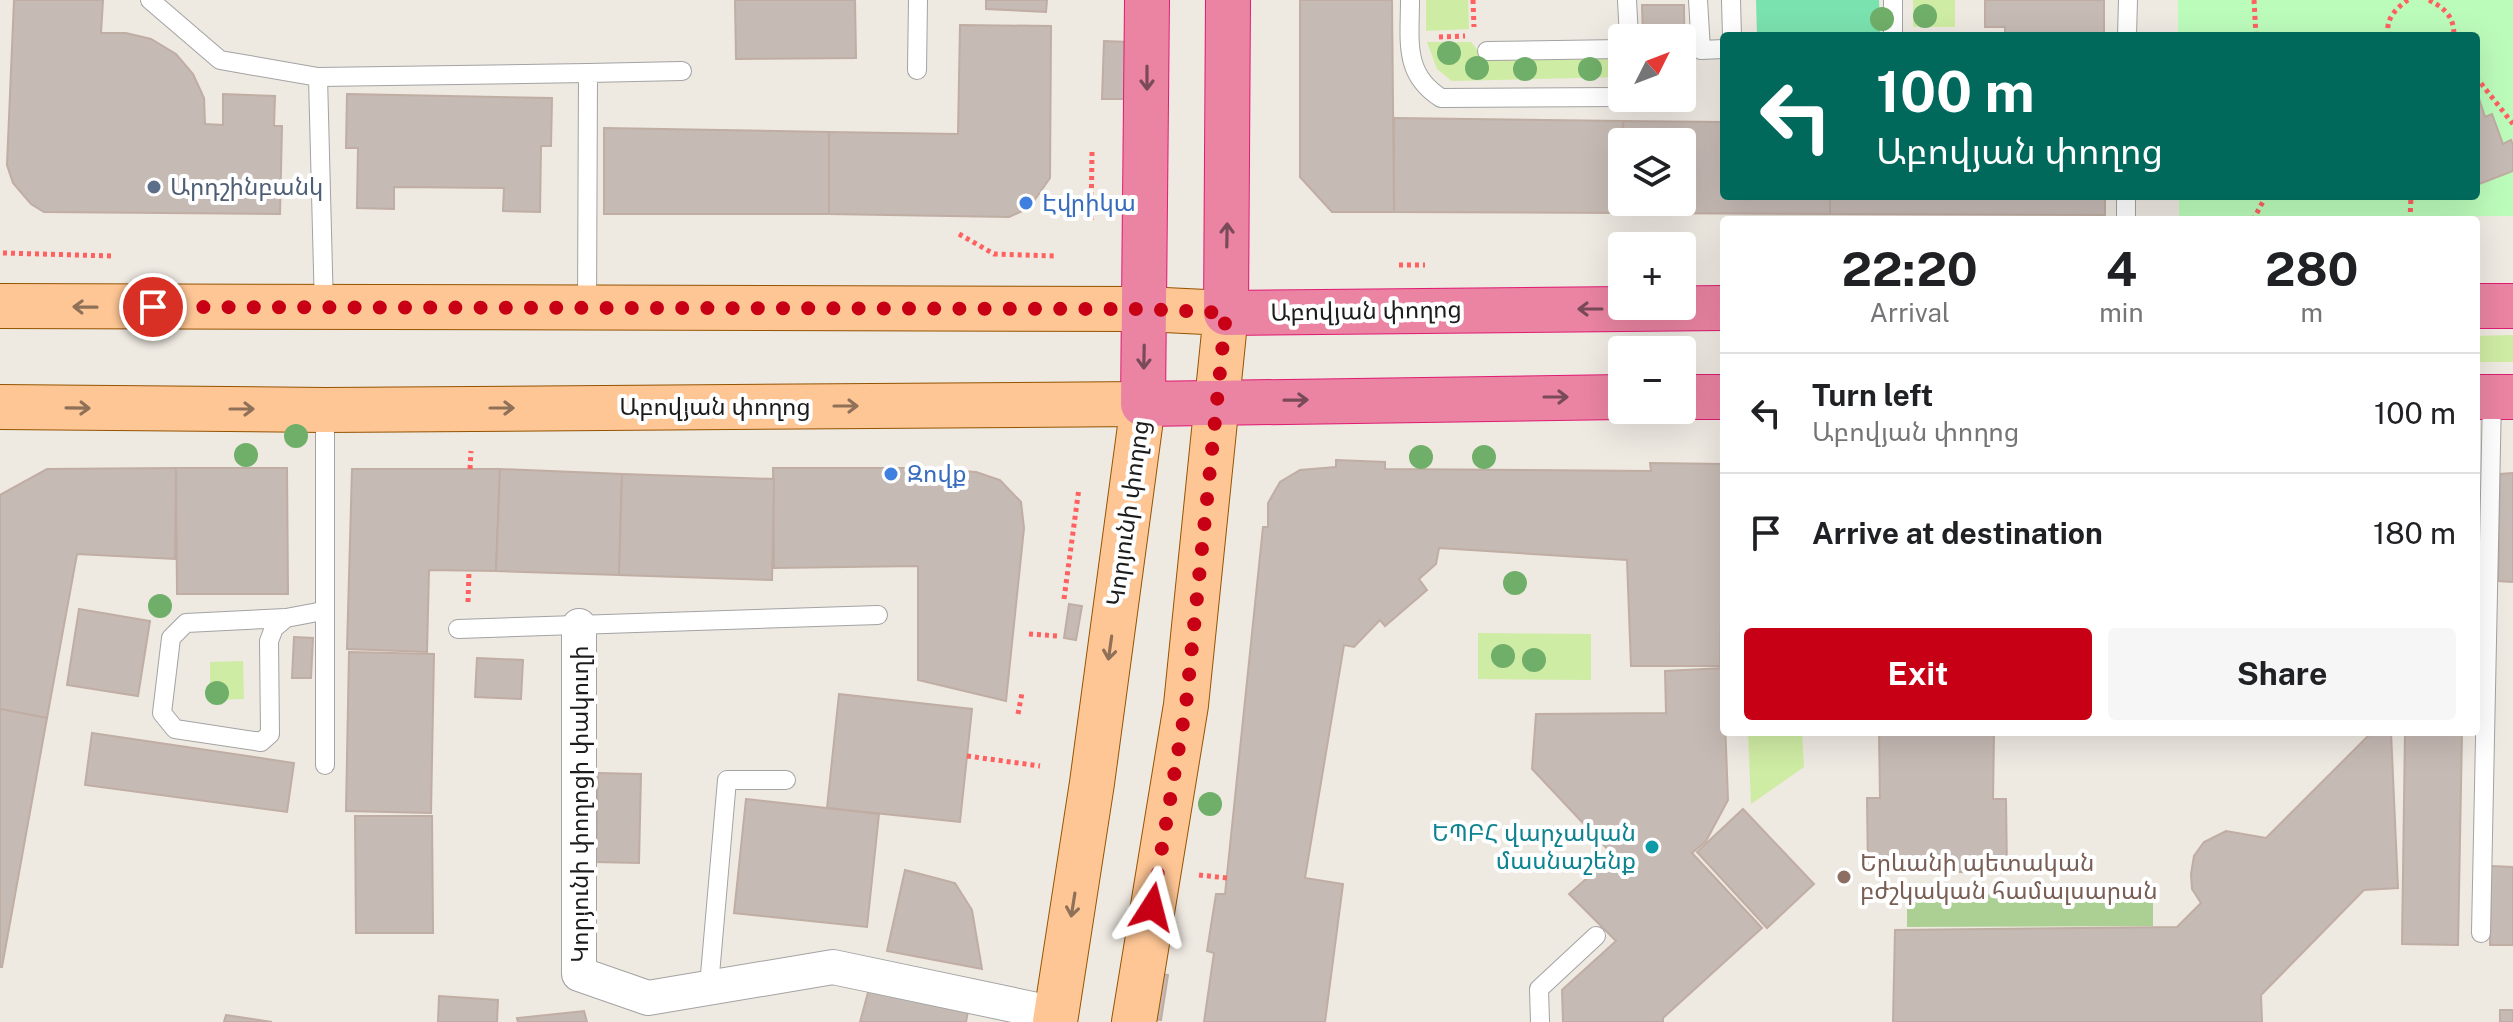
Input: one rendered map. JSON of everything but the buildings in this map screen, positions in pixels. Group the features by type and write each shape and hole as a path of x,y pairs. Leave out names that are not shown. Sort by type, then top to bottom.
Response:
{"highway":[{"name":"Կորյունի փողոց","path":"1143,404 1147,0"},
{"path":"1226,313 1228,0"},
{"path":"2480,306 2513,306"},
{"name":"Աբովյան փողոց","path":"1226,313 1720,308"},
{"name":"Աբովյան փողոց","path":"1143,404 1608,397"},
{"path":"1696,397 1720,397"}],"main road":[{"name":"Աբովյան փողոց","path":"0,306 1144,309 1226,313"},
{"path":"1134,1022 1186,705 1226,313"},
{"name":"Աբովյան փողոց","path":"0,407 325,410 1143,404"},
{"name":"Կորյունի փողոց","path":"1056,1018 1092,783 1143,404"}],"street":[{"name":"Կորյունի փողոցի փակուղի","path":"579,626 579,974 648,998 833,967 1056,1018"}],"lane":[{"path":"150,0 220,60 318,77 682,71"},
{"path":"917,70 918,0"},
{"path":"1410,0 1413,68 1423,87 1441,98 1608,97"},
{"path":"1627,0 1628,24"},
{"path":"1698,0 1701,50 1720,49"},
{"path":"1731,0 1732,32"},
{"path":"1893,0 1893,32"},
{"path":"2127,32 2128,0"},
{"path":"1487,51 1608,49"},
{"path":"587,309 588,73"},
{"path":"318,77 324,309"},
{"path":"2481,933 2494,397"},
{"path":"325,410 325,765"},
{"path":"286,618 274,628 269,641 270,734 261,742 175,729 162,713 171,638 186,623 286,618 323,611"},
{"path":"458,629 878,615"},
{"path":"709,986 727,780 786,780"},
{"path":"1540,1022 1539,989 1596,936"}],"path":[{"path":"2254,0 2256,32"},
{"path":"2384,32 2399,0"},
{"path":"2395,9 2408,0"},
{"path":"2429,0 2445,8"},
{"path":"2439,0 2454,24 2454,32"},
{"path":"2480,82 2513,124"},
{"path":"1091,220 1092,152"},
{"path":"959,234 994,254 1054,256"},
{"path":"3,253 114,256"},
{"path":"470,469 471,446"},
{"path":"1064,599 1079,488"},
{"path":"1029,634 1058,636"},
{"path":"1018,714 1022,693"},
{"path":"967,756 1040,766"},
{"path":"1194,874 1227,878"}],"green space":[{"path":"1426,0 1468,0 1469,29 1426,31"},
{"path":"1756,0 1879,0 1880,32 1757,32"},
{"path":"1913,0 1955,0 1955,27 1913,27"},
{"path":"2178,0 2513,0 2513,216 2179,216 2179,200 2480,200 2480,32 2178,32"},
{"path":"1427,42 1471,42 1483,57 1608,54 1608,77 1452,81 1437,69"},
{"path":"2513,335 2513,362 2480,362 2480,336"},
{"path":"1478,633 1591,634 1591,680 1478,679"},
{"path":"243,661 244,699 210,700 210,662"},
{"path":"1748,736 1802,736 1804,767 1751,804"},
{"path":"2153,893 2153,926 1907,927 1907,895"}],"place":[{"name":"Արդշինբանկ","path":"154,187"},
{"name":"Էվրիկա","path":"1026,203"},
{"name":"Զովք","path":"891,474"},
{"name":"ԵՊԲՀ վարչական մասնաշենք","path":"1652,847"},
{"name":"Երևանի պետական բժշկական համալսարան","path":"1844,877"}],"route":[{"path":"153,307 1144,309 1226,313 1186,705 1152,907"}]}
